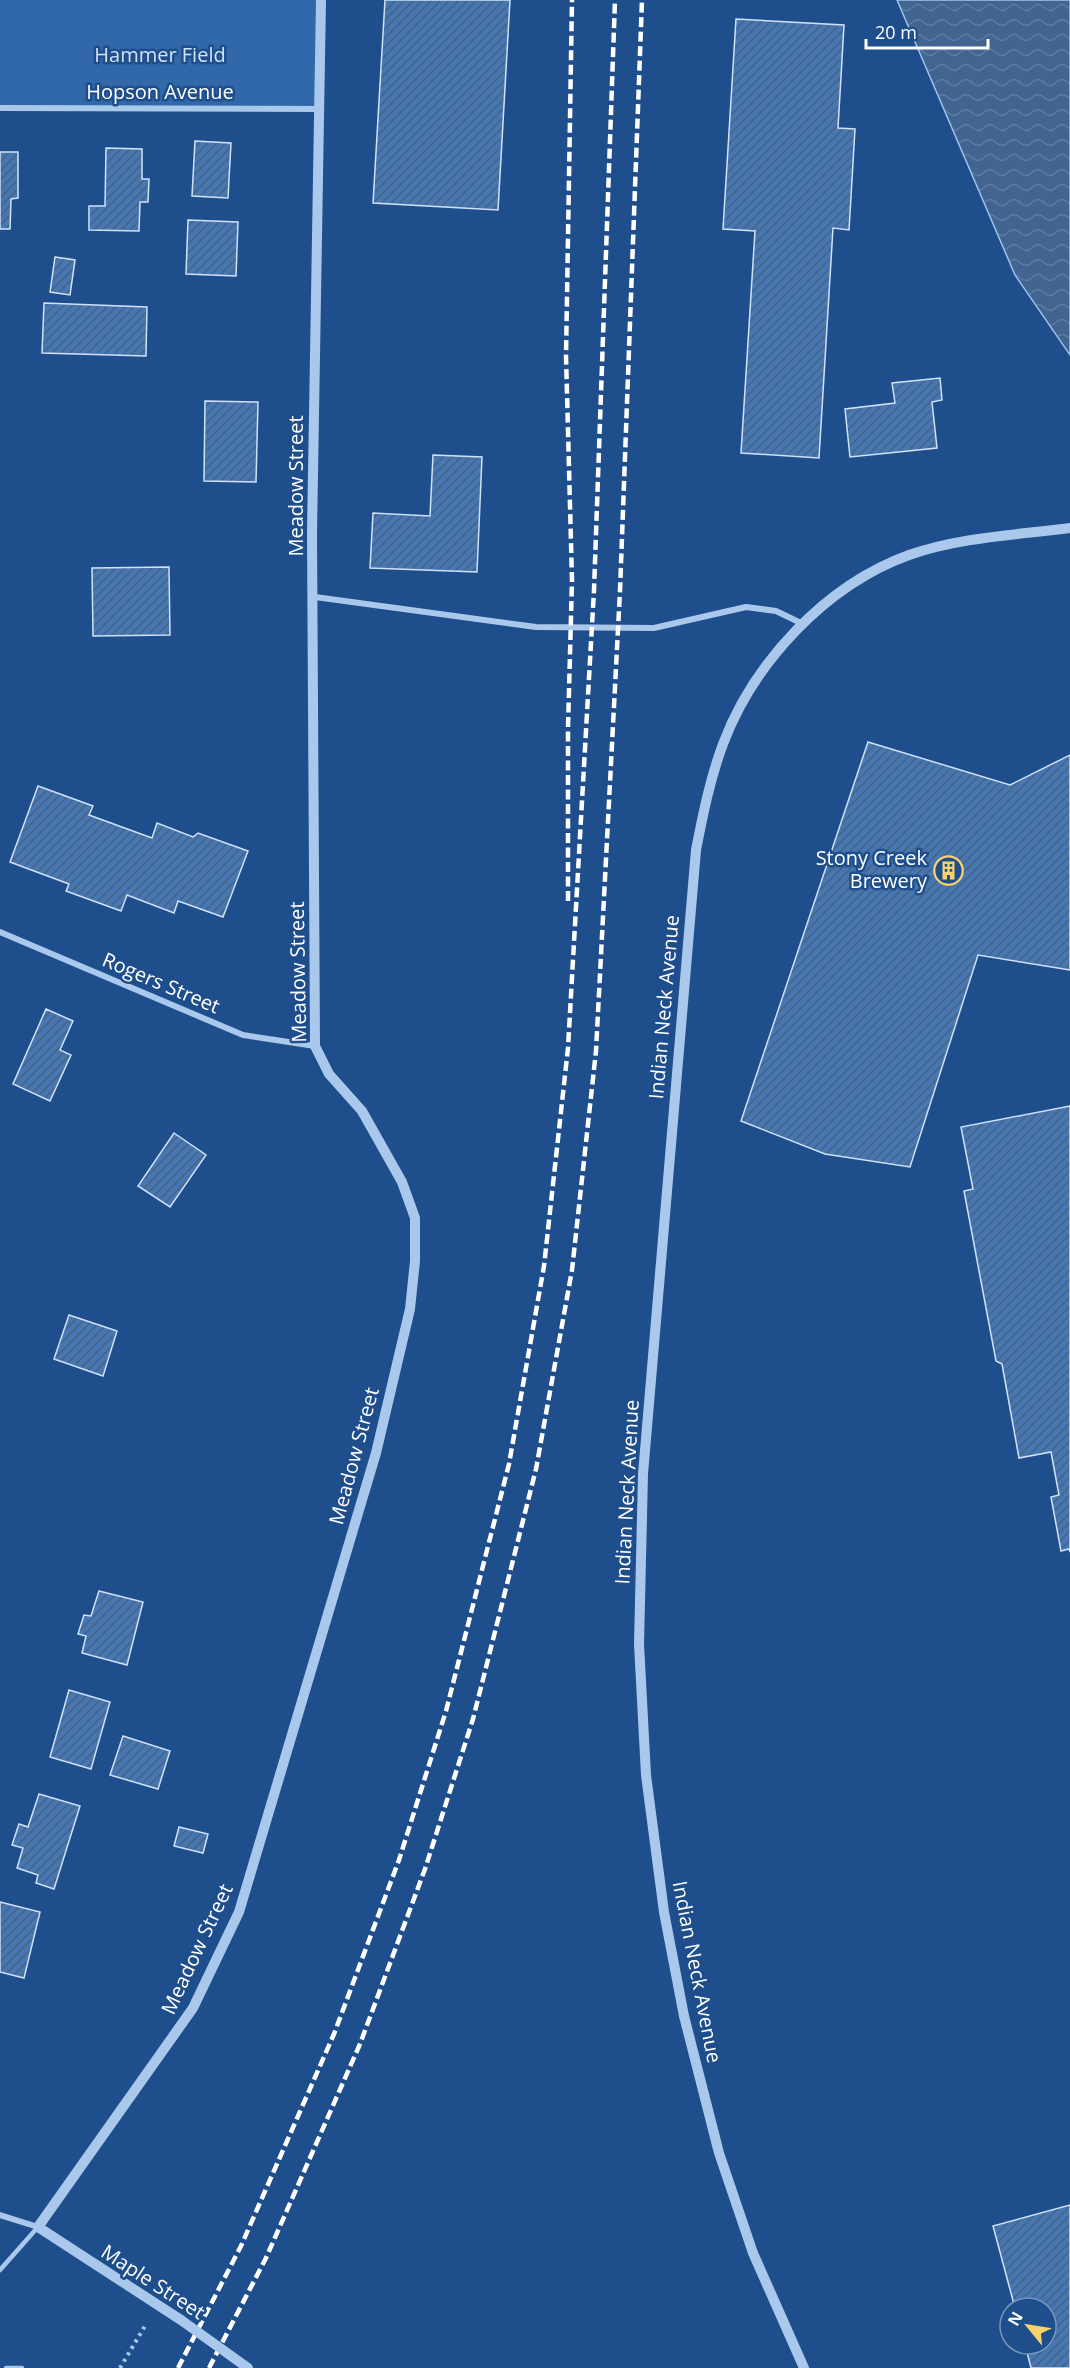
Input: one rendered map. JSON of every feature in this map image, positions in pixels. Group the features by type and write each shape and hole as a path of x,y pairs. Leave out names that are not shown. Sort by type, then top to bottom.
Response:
{"street":[{"name":"Meadow Street","path":"38,2228 193,2008 239,1912 376,1453 410,1309 415,1261 415,1218 402,1182 362,1111 329,1074 315,1046 315,597 312,533 321,109 321,0"},
{"name":"Hopson Avenue","path":"0,108 321,109"},
{"name":"Indian Neck Avenue","path":"804,2368 753,2253 719,2153 684,2016 664,1912 645,1775 639,1644 643,1474 696,850 707,793 724,742 746,699 774,656 832,597 859,580 909,555 967,541 1070,528"},
{"path":"315,597 536,627 654,628 746,607 776,611 803,624"},
{"name":"Rogers Street","path":"0,932 243,1035 315,1046"},
{"path":"0,2215 38,2228"},
{"name":"Maple Street","path":"38,2228 181,2320 248,2368"}],"lane":[{"path":"0,2270 38,2228"},
{"path":"6,2368 22,2368"}],"path":[{"path":"120,2368 158,2305"}],"green space":[{"name":"Hammer Field","path":"0,0 321,0 321,109 0,108"}],"water":[{"path":"897,0 1070,0 1070,355 1015,275"}],"building":[{"path":"385,0 510,0 498,210 373,203"},
{"path":"736,19 844,25 838,128 855,129 849,230 833,228 819,458 741,453 755,231 723,229"},
{"path":"195,141 231,143 228,198 192,196"},
{"path":"106,148 142,149 142,179 149,179 148,202 140,202 139,231 89,230 89,206 105,206"},
{"path":"0,152 18,152 18,198 11,199 10,229 0,229"},
{"path":"188,220 238,222 236,276 186,274"},
{"path":"55,257 75,260 70,295 50,292"},
{"path":"44,303 147,307 146,356 42,353"},
{"path":"940,378 942,400 932,402 937,448 850,457 845,409 895,403 892,383"},
{"path":"205,401 258,402 256,482 204,481"},
{"path":"433,455 482,457 477,572 370,568 373,513 430,516"},
{"path":"169,567 170,635 93,636 92,568"},
{"name":"Stony Creek Brewery","path":"868,742 1010,785 1070,755 1070,970 978,955 910,1167 825,1154 741,1121"},
{"path":"38,786 93,806 89,815 152,838 157,823 193,837 198,833 248,851 223,917 178,901 174,913 127,895 121,911 66,891 69,884 10,862"},
{"path":"46,1009 73,1021 60,1050 71,1055 50,1101 13,1084"},
{"path":"1070,1106 1070,1552 1069,1549 1061,1551 1051,1497 1059,1495 1051,1452 1019,1458 1002,1364 996,1361 964,1191 973,1189 961,1127"},
{"path":"174,1133 206,1155 170,1207 138,1186"},
{"path":"69,1315 117,1331 103,1376 54,1359"},
{"path":"99,1591 143,1602 127,1665 82,1653 86,1636 78,1634 84,1615 91,1616"},
{"path":"69,1690 110,1702 91,1769 50,1757"},
{"path":"123,1736 170,1751 158,1789 110,1775"},
{"path":"39,1794 80,1806 54,1889 36,1883 38,1875 17,1868 23,1848 12,1845 19,1824 28,1827"},
{"path":"179,1827 208,1834 203,1853 174,1846"},
{"path":"0,1902 40,1912 24,1978 0,1972"},
{"path":"1070,2205 1070,2368 1031,2368 1028,2356 1058,2356 1058,2296 1012,2296 993,2226"}],"railway":[{"path":"568,901 568,728 572,580 566,356 572,0"},
{"path":"178,2368 241,2246 334,2034 399,1860 446,1711 509,1464 544,1266 568,1048 594,590 615,0"},
{"path":"209,2368 266,2258 360,2044 425,1869 473,1719 536,1469 572,1270 596,1051 620,591 642,0"}],"place":[{"name":"Stony Creek Brewery","path":"948,870"}]}
